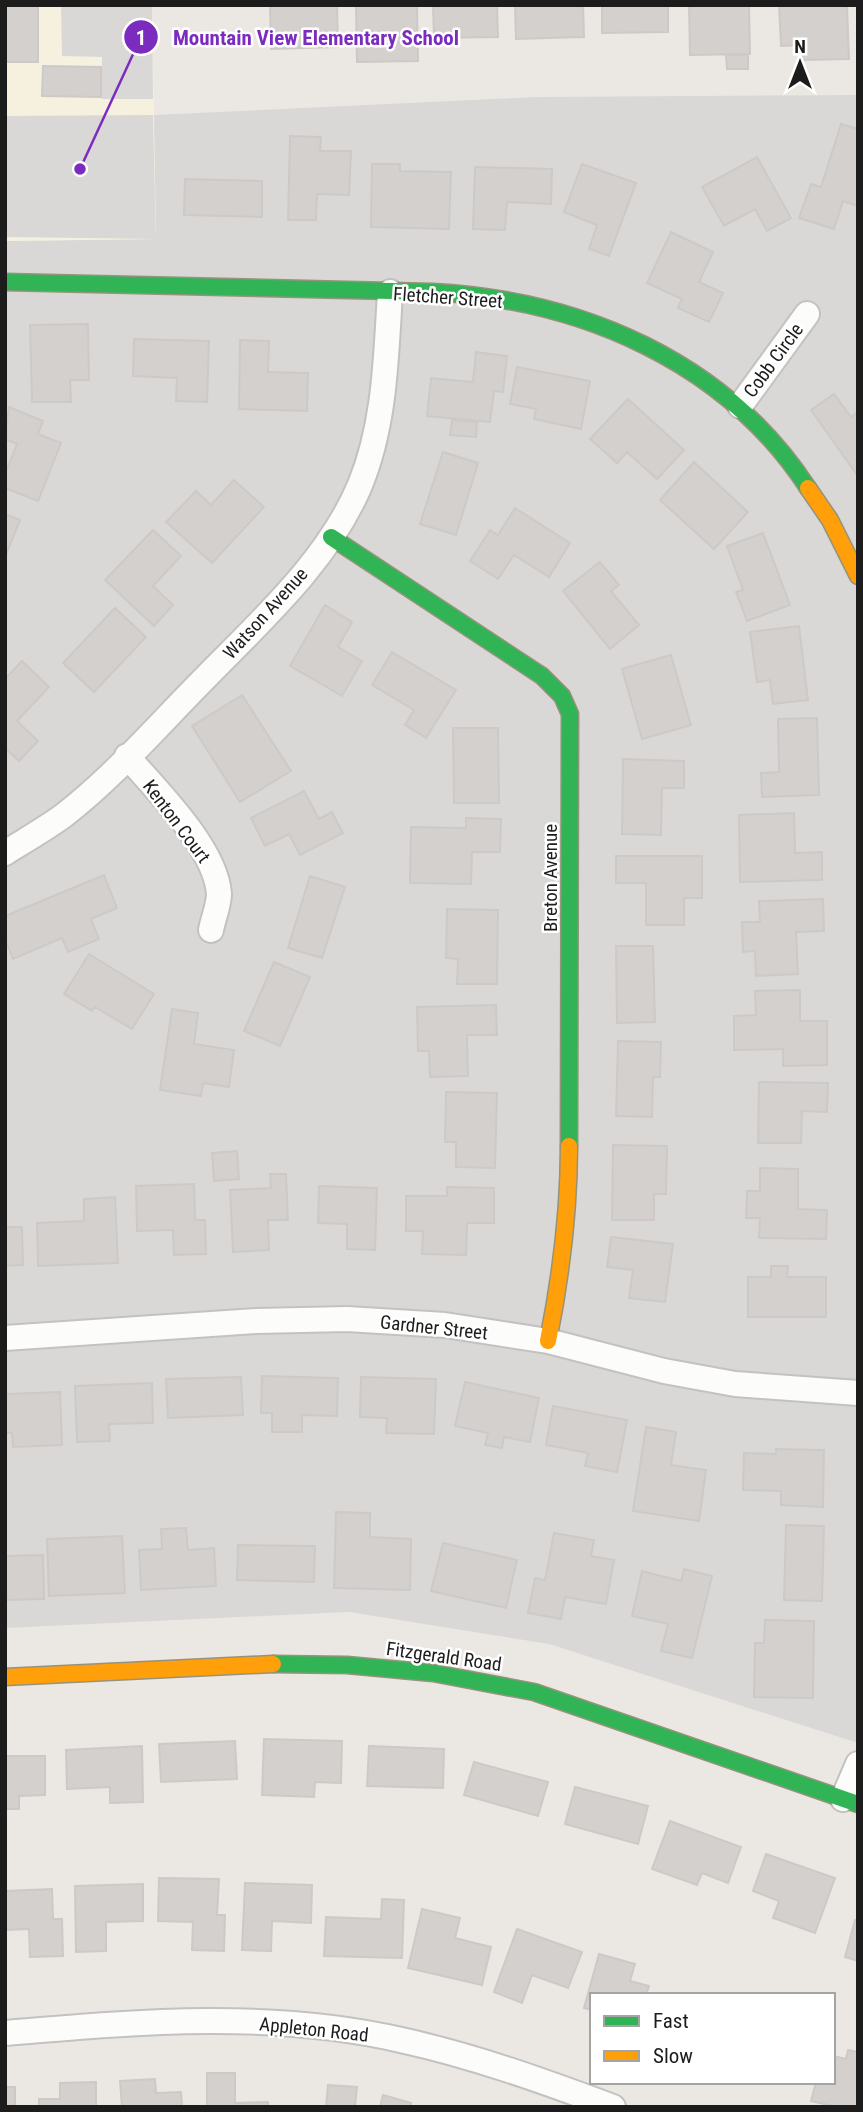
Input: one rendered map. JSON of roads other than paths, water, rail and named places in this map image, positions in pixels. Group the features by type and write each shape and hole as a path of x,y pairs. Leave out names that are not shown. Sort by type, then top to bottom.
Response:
{"street":[{"name":"Fletcher Street","path":"5,282 142,283 497,298 580,316 661,351 704,378 740,406 777,443 809,484 835,526 858,576"},
{"name":"Watson Avenue","path":"5,853 63,816 127,756 272,611 331,537 359,486 377,431 384,390 390,292"},
{"name":"Cobb Circle","path":"740,406 807,314"},
{"name":"Breton Avenue","path":"331,537 542,676 562,696 570,714 569,1194 562,1269 548,1341"},
{"name":"Kenton Court","path":"127,756 176,813 211,863 219,894 211,930"},
{"name":"Gardner Street","path":"5,1338 256,1321 347,1319 445,1325 548,1341 664,1371 735,1384 858,1393"},
{"name":"Fitzgerald Road","path":"5,1677 257,1664 347,1665 433,1672 534,1692 850,1801"},
{"path":"850,1801 858,1764"},
{"name":"Appleton Road","path":"5,2033 151,2021 295,2024 399,2039 503,2066 613,2107"}],"place":[{"name":"Mountain View Elementary School","path":"80,169"}]}
